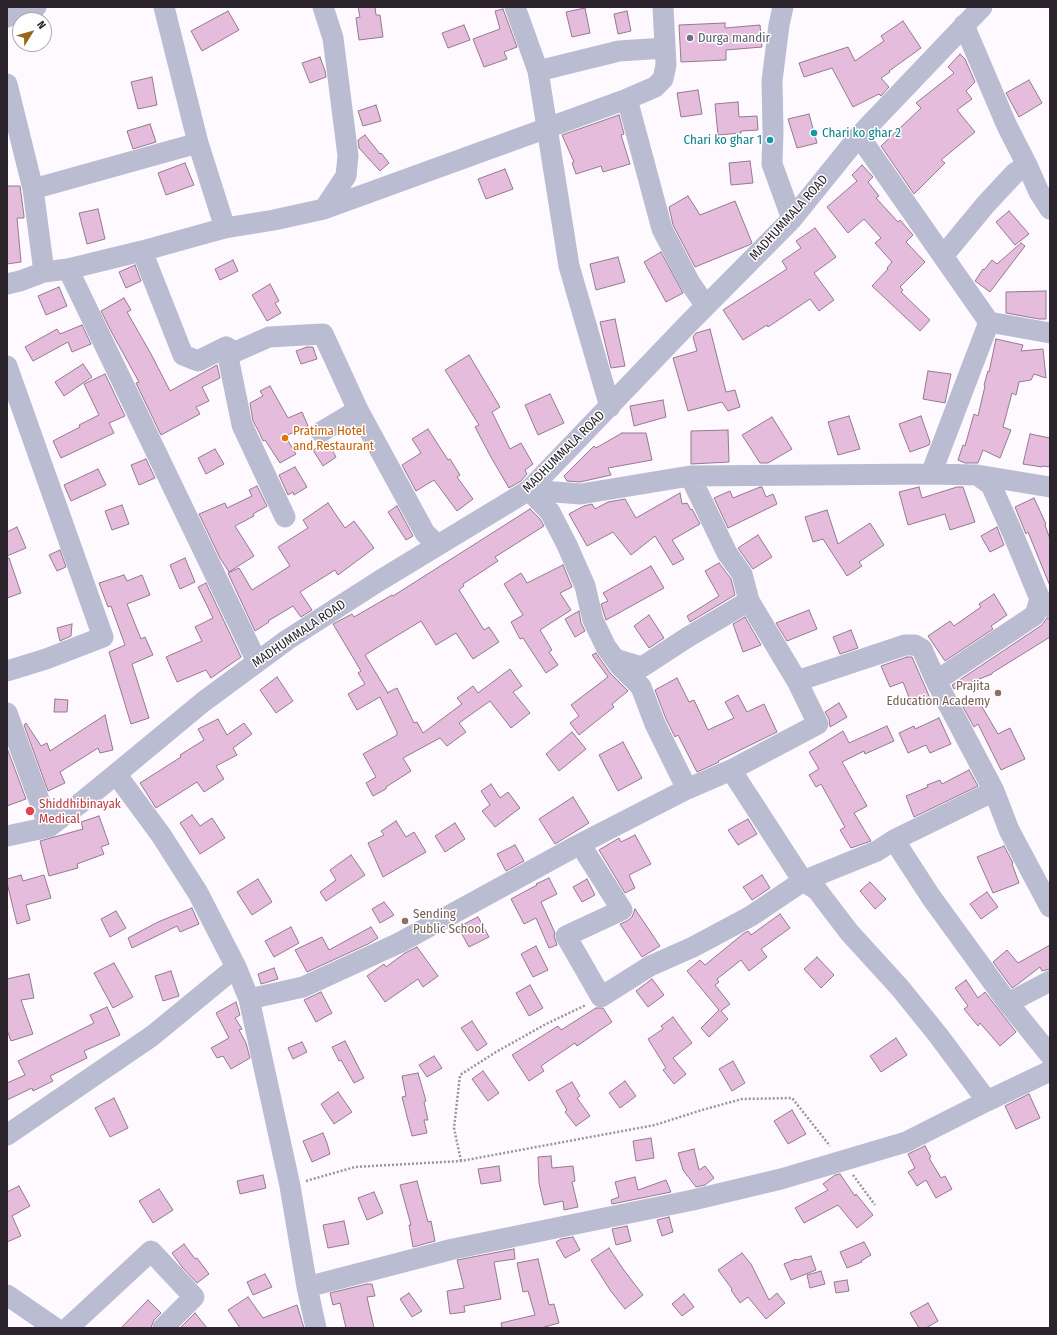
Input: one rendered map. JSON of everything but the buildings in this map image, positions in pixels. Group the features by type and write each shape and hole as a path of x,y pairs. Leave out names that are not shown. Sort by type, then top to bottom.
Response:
{"street":[{"path":"7,17 36,7"},
{"path":"164,7 198,143 225,228"},
{"path":"322,7 333,38 348,156 346,176 324,209"},
{"path":"516,7 538,71 569,266 610,407"},
{"path":"7,284 44,272 68,269 142,251 225,228 274,220 324,209 548,129 627,99 655,87 663,79 666,65 663,7"},
{"path":"783,7 779,25 772,81 772,164 792,219"},
{"name":"MADHUMMALA ROAD","path":"7,836 49,826 78,805 203,702 287,640 437,545 529,490 792,219 859,136 982,7"},
{"path":"964,25 1007,126 1028,165 1039,192 1050,209"},
{"path":"538,71 619,51 665,48"},
{"path":"7,84 33,189 44,272"},
{"path":"627,99 662,229 690,283 706,306"},
{"path":"859,136 989,322 1050,333"},
{"path":"33,189 198,143"},
{"path":"943,256 986,204 1015,173 1028,165"},
{"path":"142,251 183,355 198,361 226,347"},
{"path":"68,269 257,662"},
{"path":"931,474 989,322"},
{"path":"226,347 235,352 269,337 323,334 358,410 425,533 437,545"},
{"path":"226,347 242,425 285,517"},
{"path":"7,366 103,637 46,659 7,671"},
{"path":"321,432 358,410"},
{"path":"529,490 581,494 690,476 931,474 977,475 1050,487"},
{"path":"936,681 1035,615 1045,603 991,485 977,475"},
{"path":"249,999 303,987 400,943 580,844 687,790 731,770 818,724 797,681 749,601 742,574 727,554 690,476"},
{"path":"529,490 550,512 567,545 585,586 593,620 606,647 620,666 641,687 655,724 687,790"},
{"path":"615,659 642,667 688,637 749,601"},
{"path":"797,681 905,645 915,645 922,649 936,681 994,792 1009,830 1050,907"},
{"path":"7,713 49,826"},
{"path":"731,770 803,881 816,890 849,932 900,988 987,1100"},
{"path":"116,774 162,835 198,893 236,967 249,999 290,1186 307,1286 316,1328"},
{"path":"580,844 622,910 566,936 601,997 650,966 693,947 751,916 803,881 877,851 894,840 994,792"},
{"path":"894,840 931,897 1008,1003 1050,1055"},
{"path":"7,1135 152,1036 236,967"},
{"path":"1008,1003 1050,981"},
{"path":"307,1286 453,1249 693,1200 781,1179 906,1142 987,1100 1050,1071"},
{"path":"68,1328 151,1251 194,1297 163,1328"},
{"path":"7,1295 55,1328"}],"path":[{"path":"461,1161 454,1128 460,1075 496,1052 546,1024 601,997"},
{"path":"290,1186 355,1167 461,1161 655,1125 742,1099 792,1098 875,1204"}],"place":[{"name":"Durga mandir","path":"690,38"},
{"name":"Chari ko ghar 2","path":"814,133"},
{"name":"Chari ko ghar 1","path":"770,140"},
{"name":"Pratima Hotel and Restaurant","path":"285,438"},
{"name":"Prajita Education Academy","path":"998,693"},
{"name":"Shiddhibinayak Medical","path":"30,811"},
{"name":"Sending Public School","path":"405,921"}]}
